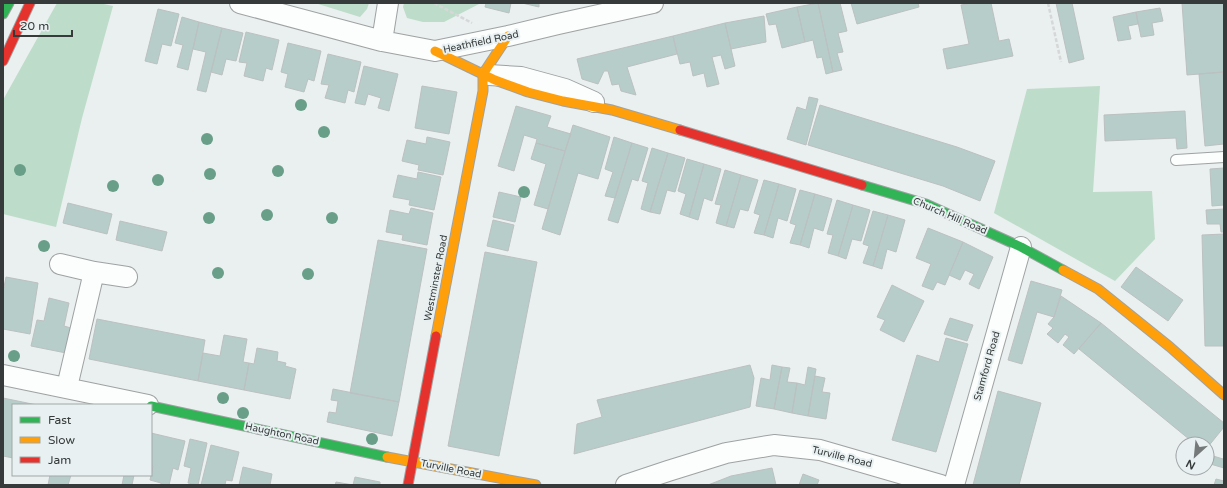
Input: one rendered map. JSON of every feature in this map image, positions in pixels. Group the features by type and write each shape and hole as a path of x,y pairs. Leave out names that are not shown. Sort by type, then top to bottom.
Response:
{"main road":[{"path":"3,14 8,3"},
{"path":"3,61 30,3"},
{"path":"435,51 483,74 508,36"},
{"name":"Westminster Road","path":"408,485 483,91 483,74"},
{"name":"Church Hill Road","path":"612,110 926,204 1021,247 1098,289 1170,347 1224,395"},
{"name":"Haughton Road","path":"152,406 413,462"},
{"name":"Turville Road","path":"413,462 536,485"}],"street":[{"name":"Heathfield Road","path":"240,3 382,41 435,51 654,3"},
{"path":"382,41 388,3"},
{"name":"Church Hill Road","path":"483,74 521,77 565,89 612,110"},
{"name":"Stamford Road","path":"954,485 1021,247"},
{"path":"60,264 127,278"},
{"path":"67,388 94,272"},
{"path":"3,375 143,404"},
{"name":"Turville Road","path":"626,485 726,453 774,445 820,450 941,485"}],"lane":[{"path":"1176,160 1224,157"}],"path":[{"path":"434,3 473,23"},
{"path":"1048,3 1060,62"}],"green space":[{"path":"57,3 99,3 113,6 82,118 56,227 3,214 3,100"},
{"path":"315,3 369,3 367,9 360,17"},
{"path":"404,3 481,3 444,22 423,22 407,18 403,7"},
{"path":"1100,86 1093,192 1152,191 1155,239 1115,281 994,213 1027,89"}],"building":[{"path":"486,3 511,3 509,13 485,7"},
{"path":"522,3 539,3 539,7"},
{"path":"818,3 840,3 847,31 838,33 843,52 837,53 842,70 833,72"},
{"path":"818,3 833,72 826,74 822,57 817,58 813,40 805,42 797,7"},
{"path":"851,3 918,3 919,7 857,24"},
{"path":"972,3 991,3 999,41 1009,39 1013,56 947,69 943,49 969,44 961,5"},
{"path":"1056,3 1072,3 1084,59 1069,63"},
{"path":"1182,3 1224,3 1224,72 1187,75"},
{"path":"797,7 805,42 782,48 776,24 769,25 766,14"},
{"path":"1160,8 1163,21 1152,23 1154,35 1141,37 1136,12"},
{"path":"158,9 179,14 171,46 162,44 157,64 145,61"},
{"path":"1136,12 1138,24 1128,26 1131,39 1118,41 1113,17"},
{"path":"764,16 766,42 731,49 725,23"},
{"path":"182,17 199,22 188,70 177,67 183,45 175,43"},
{"path":"199,22 222,28 206,92 197,90 206,52 193,49"},
{"path":"725,23 735,66 725,69 721,55 712,57 719,84 707,87 704,73 693,76 690,62 680,64 673,36"},
{"path":"222,28 243,33 236,61 226,59 222,75 211,72"},
{"path":"246,32 279,40 272,70 266,68 263,81 244,76 247,63 239,62"},
{"path":"673,36 677,54 627,67 636,95 621,91 619,84 612,85 608,71 604,71 598,84 582,79 577,59"},
{"path":"288,43 321,51 314,81 308,79 304,92 285,87 288,74 281,72"},
{"path":"328,54 361,62 354,92 348,90 345,103 325,98 329,85 321,84"},
{"path":"364,66 398,74 389,111 378,108 381,98 368,94 365,105 355,103"},
{"path":"1223,72 1224,144 1205,146 1199,74"},
{"path":"422,86 457,92 449,134 415,128"},
{"path":"809,97 818,99 806,145 787,139 797,107 806,110"},
{"path":"820,105 957,147 995,161 980,201 943,186 808,145"},
{"path":"516,106 551,116 547,127 571,134 565,151 536,143 537,139 524,135 514,171 498,166"},
{"path":"1185,111 1187,148 1177,149 1176,138 1105,141 1104,115"},
{"path":"573,125 610,137 598,179 578,173 560,235 542,229"},
{"path":"427,137 450,142 443,175 418,170 419,165 402,161 407,140 426,144"},
{"path":"614,137 632,143 615,198 605,196 613,172 605,169"},
{"path":"536,143 565,151 548,209 534,205 546,164 531,159"},
{"path":"632,143 648,148 638,181 632,179 618,223 608,220"},
{"path":"652,148 668,153 650,212 641,209 648,183 642,181"},
{"path":"668,153 685,158 675,192 667,190 660,214 650,212"},
{"path":"687,159 704,164 689,217 680,214 686,194 678,191"},
{"path":"704,164 721,169 712,201 704,198 698,220 689,217"},
{"path":"1224,168 1224,205 1212,206 1210,169"},
{"path":"725,170 741,175 726,226 716,223 721,205 715,204"},
{"path":"418,172 441,177 434,210 409,205 410,200 393,197 398,175 417,179"},
{"path":"741,175 758,180 748,211 740,209 734,228 726,226"},
{"path":"764,180 779,184 764,235 754,233 760,215 754,213"},
{"path":"779,184 796,189 787,221 778,218 773,238 764,235"},
{"path":"800,190 815,194 800,245 790,243 796,225 790,223"},
{"path":"499,192 521,197 515,222 493,217"},
{"path":"815,194 832,199 823,231 814,228 809,248 800,245"},
{"path":"837,200 853,205 838,256 828,253 833,235 827,234"},
{"path":"68,203 112,214 107,234 63,223"},
{"path":"853,205 870,210 861,241 852,239 846,259 838,256"},
{"path":"411,208 433,213 427,245 402,240 403,235 386,232 390,210 409,214"},
{"path":"1224,209 1224,232 1221,232 1220,224 1207,224 1206,210"},
{"path":"873,211 888,215 873,266 863,263 869,246 863,244"},
{"path":"888,215 905,220 896,252 887,249 882,269 873,266"},
{"path":"493,220 514,225 508,251 487,246"},
{"path":"120,221 167,232 162,251 116,240"},
{"path":"928,228 963,242 945,285 937,282 933,290 922,286 931,264 916,258"},
{"path":"1224,234 1224,346 1205,346 1202,235"},
{"path":"378,240 427,249 399,402 350,393"},
{"path":"963,242 993,257 979,289 969,284 974,274 965,270 960,280 949,275"},
{"path":"485,252 537,262 499,456 448,446"},
{"path":"1136,267 1183,300 1168,321 1121,287"},
{"path":"6,277 38,283 30,334 3,329 3,292"},
{"path":"1031,281 1062,290 1054,317 1037,312 1022,364 1008,360"},
{"path":"892,285 924,301 904,342 880,330 885,320 877,317"},
{"path":"1061,296 1101,323 1074,354 1063,345 1069,337 1065,334 1058,343 1047,334 1053,328 1048,324 1054,317"},
{"path":"49,298 69,303 64,326 71,328 66,353 31,346 37,320 44,321"},
{"path":"950,318 973,325 967,341 944,334"},
{"path":"97,319 205,340 198,381 89,359"},
{"path":"1101,323 1224,423 1224,427 1215,438 1215,436 1185,436 1079,349"},
{"path":"224,335 247,339 243,362 249,363 244,390 198,381 203,353 220,356"},
{"path":"946,338 968,344 936,452 892,440 917,355 939,362"},
{"path":"257,348 278,352 277,361 286,363 285,366 296,369 290,399 244,390 249,363 254,364"},
{"path":"750,365 754,378 750,407 574,454 577,424 602,417 597,400"},
{"path":"772,365 782,367 774,409 756,406 761,378 770,380"},
{"path":"782,367 790,368 787,382 797,383 792,413 774,409"},
{"path":"808,367 816,369 808,416 792,413 797,383 805,385"},
{"path":"815,376 825,378 822,392 830,393 826,419 808,416"},
{"path":"333,389 399,402 392,436 327,422 329,412 336,413 338,401 331,400"},
{"path":"998,391 1041,403 1019,485 973,485"},
{"path":"3,398 32,404 12,404 12,458 3,456"},
{"path":"152,433 185,441 178,470 173,468 169,485 161,485 161,483 150,480 153,466"},
{"path":"190,439 207,443 198,485 188,483 191,468 184,466"},
{"path":"211,445 239,452 232,481 226,480 225,485 201,485"},
{"path":"1224,456 1224,468 1215,465 1215,457 1223,459"},
{"path":"243,467 272,474 270,485 239,485"},
{"path":"772,468 776,485 708,485 731,476"},
{"path":"803,474 819,480 817,485 799,485"},
{"path":"50,476 71,476 68,485 48,485"},
{"path":"124,476 134,476 132,485 122,485"},
{"path":"355,477 380,482 380,485 353,485"},
{"path":"1216,479 1224,481 1224,485 1214,485"},
{"path":"336,482 353,485 335,485"}],"traffic: fast":[{"path":"3,14 9,3"},
{"path":"862,185 926,204 1021,247 1063,270"},
{"path":"152,406 387,457"}],"traffic: slow":[{"path":"436,336 483,91 483,74 508,36"},
{"path":"435,51 495,80 528,92 563,101 612,110 680,130"},
{"path":"1063,270 1098,289 1170,347 1224,395"},
{"path":"387,457 536,485"}],"traffic: jam":[{"path":"3,61 30,3"},
{"path":"680,130 862,185"},
{"path":"408,485 436,336"}]}
